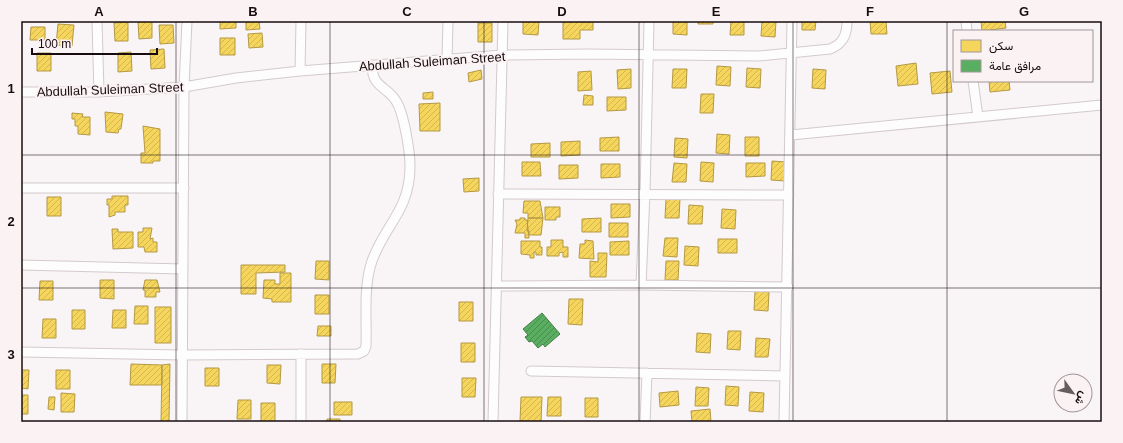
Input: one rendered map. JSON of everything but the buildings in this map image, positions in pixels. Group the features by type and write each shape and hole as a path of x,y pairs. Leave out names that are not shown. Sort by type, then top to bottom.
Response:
{"street":[{"path":"97,21 98,92"},
{"path":"182,422 184,87 187,21"},
{"path":"300,71 301,21"},
{"path":"447,60 448,21"},
{"path":"493,422 503,21"},
{"path":"641,284 645,193 649,21"},
{"path":"784,422 793,54 792,21"},
{"name":"Abdullah Suleiman Street","path":"21,92 98,92 184,87 236,78 300,71 502,55 759,56 793,54 830,49 842,42 846,34 847,21"},
{"path":"21,352 182,355 358,354 364,351 366,346 370,266 378,246 403,206 409,186 410,156 399,107 393,96 375,82 372,65"},
{"path":"973,82 978,117"},
{"path":"791,135 1102,105"},
{"path":"21,188 184,188"},
{"path":"498,194 645,193 790,195"},
{"path":"21,265 183,269"},
{"path":"496,286 641,284 788,287"},
{"path":"301,354 301,422"},
{"path":"531,371 785,376"},
{"path":"645,422 647,373"}]}
